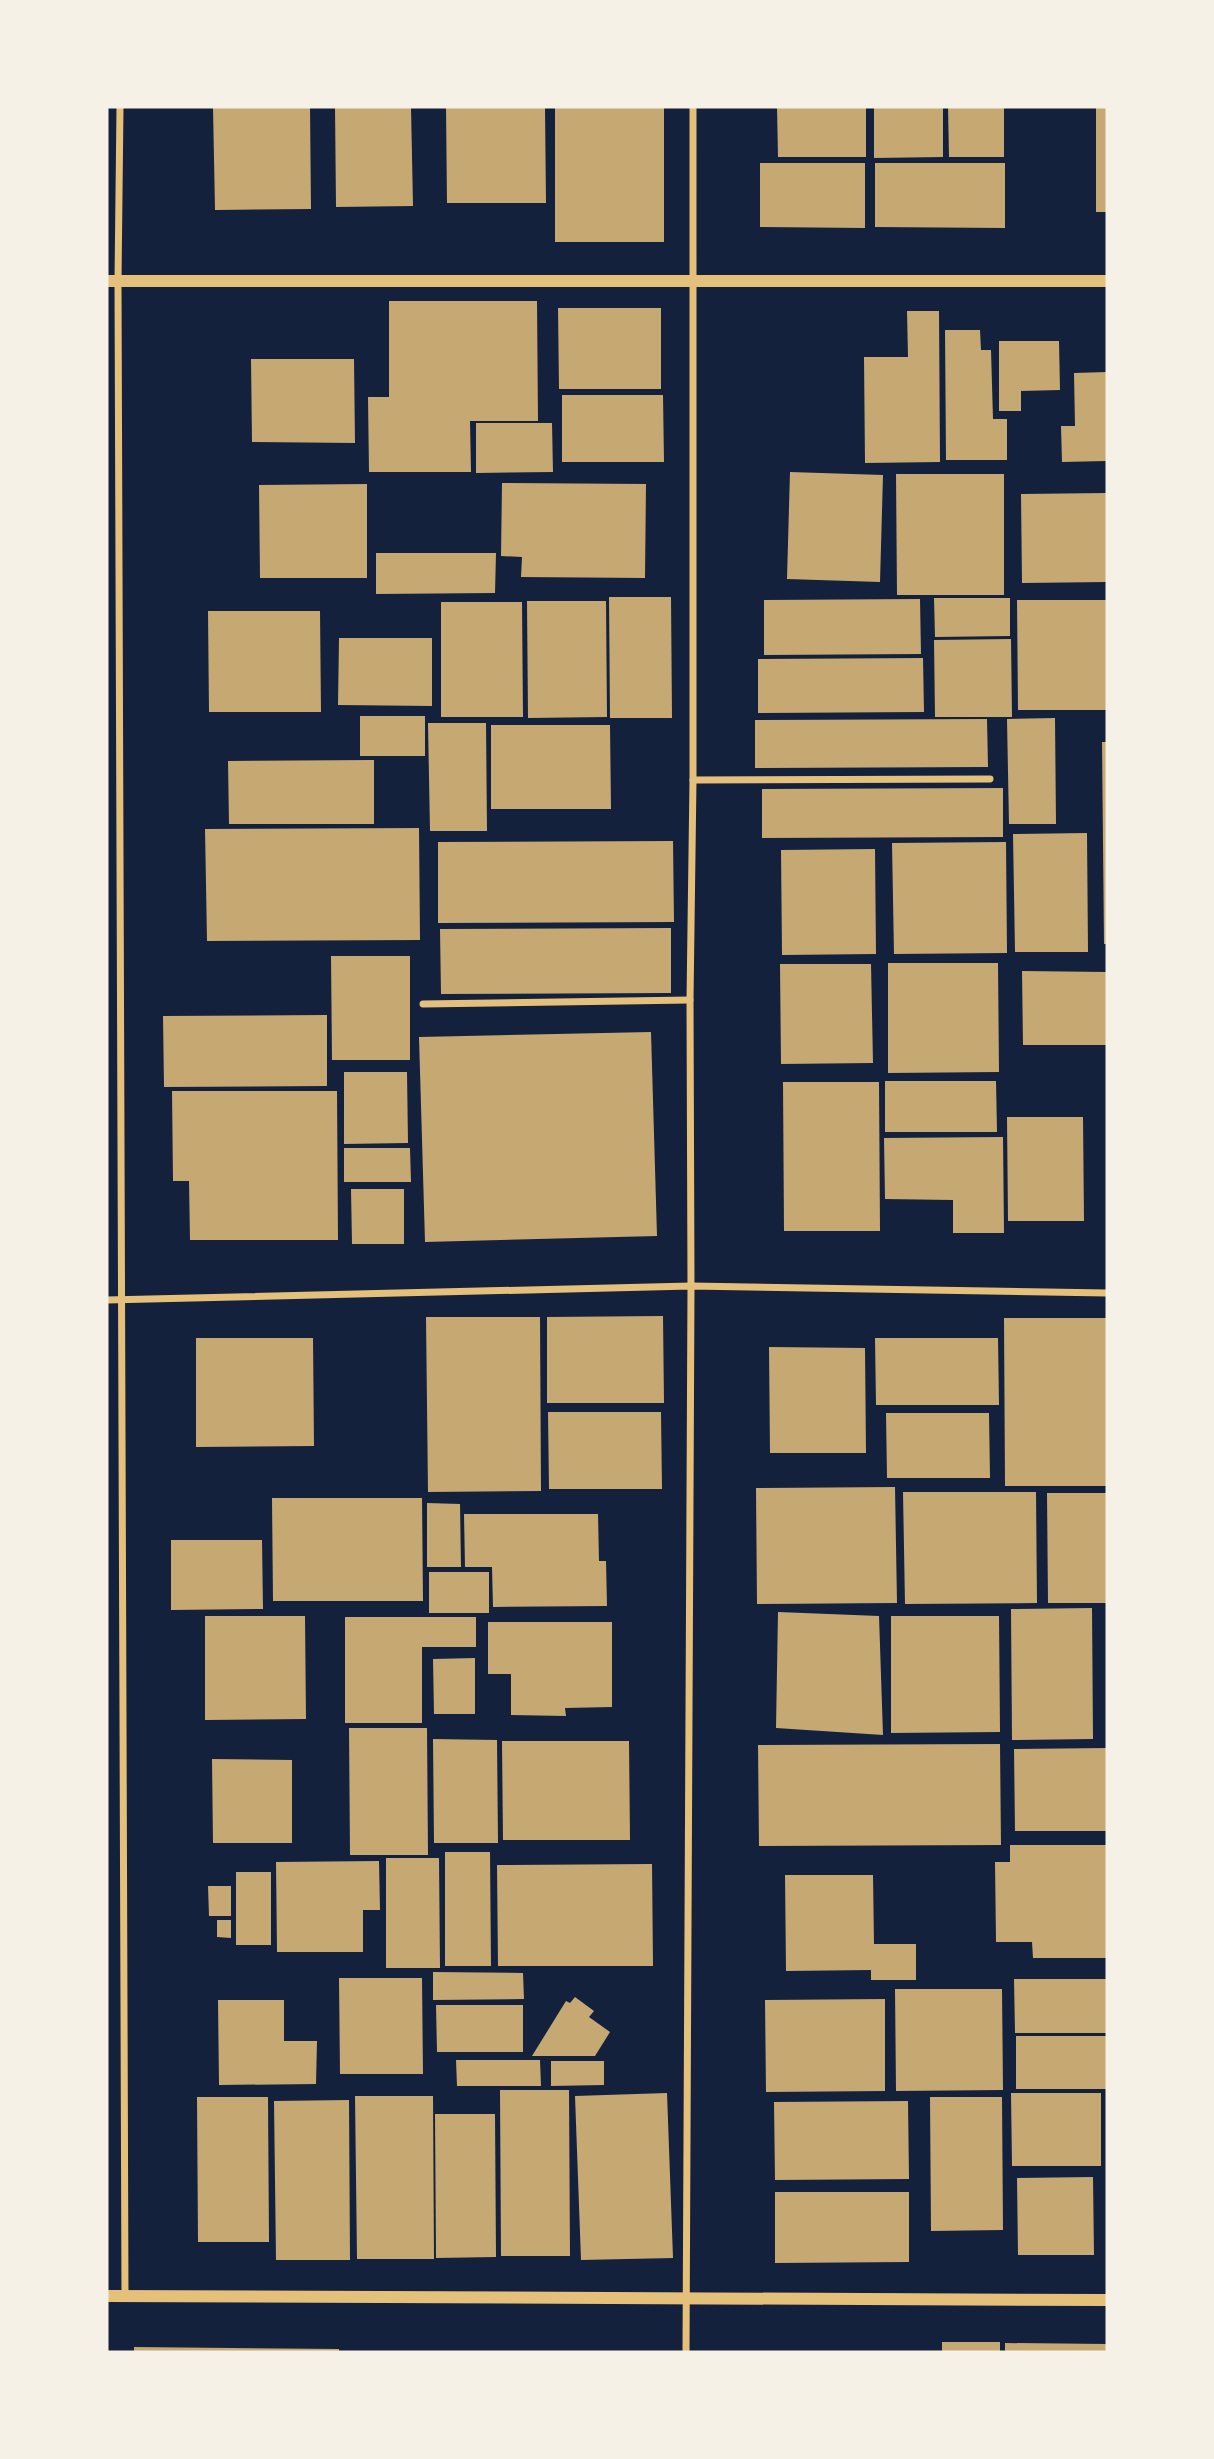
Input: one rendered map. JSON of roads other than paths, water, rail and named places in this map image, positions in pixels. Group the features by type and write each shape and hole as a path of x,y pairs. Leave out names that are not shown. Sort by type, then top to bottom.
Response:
{"street":[{"path":"121,107 112,281 125,2296"},
{"path":"686,2352 693,107"},
{"path":"112,281 1107,281"},
{"path":"693,780 990,779"},
{"path":"423,1004 690,1000"},
{"path":"107,1300 691,1286 1107,1293"},
{"path":"107,2296 1107,2300"}]}
